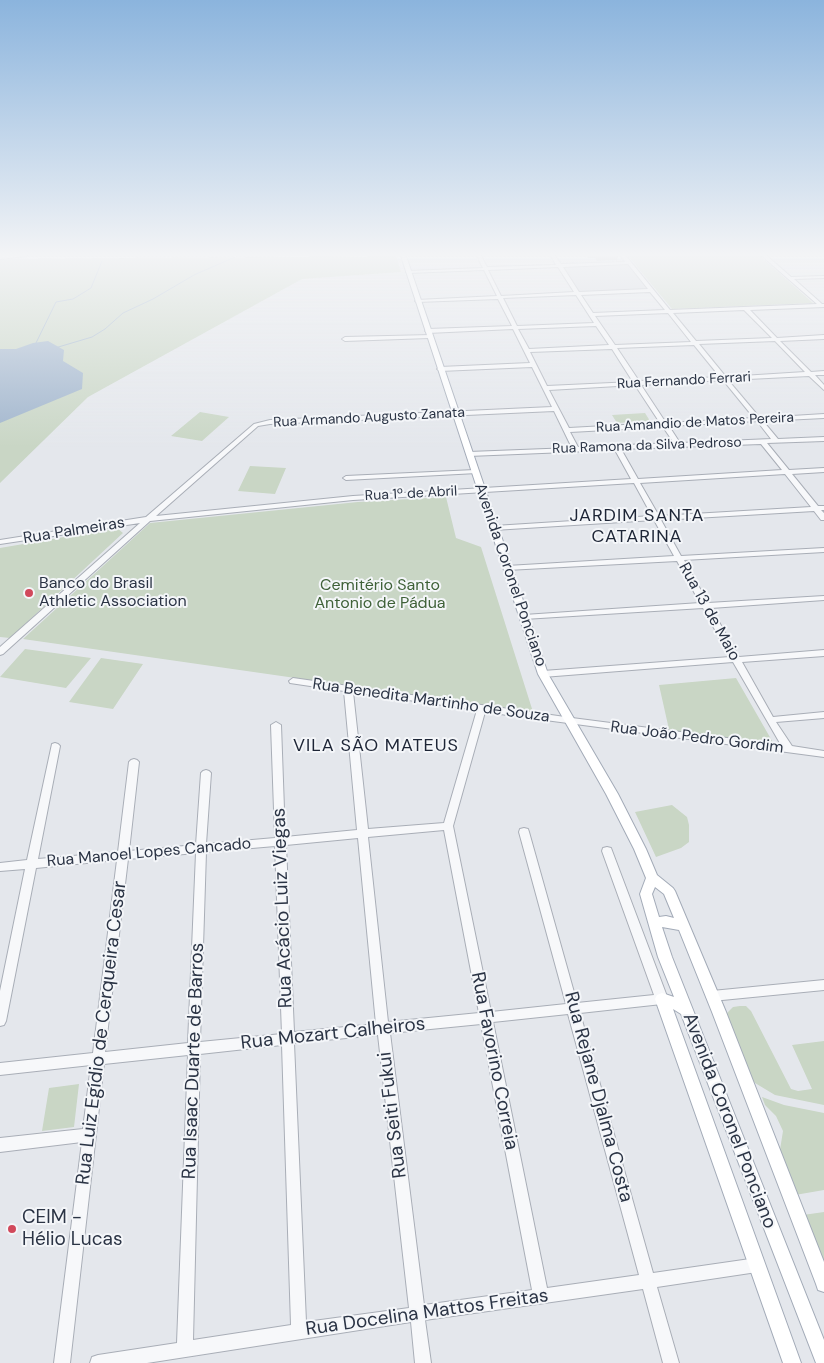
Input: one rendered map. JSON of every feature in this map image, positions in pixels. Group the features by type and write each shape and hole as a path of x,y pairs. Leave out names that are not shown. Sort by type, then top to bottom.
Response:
{"main road":[{"name":"Avenida Coronel Ponciano","path":"424,320 543,674 612,794 640,849 652,878 669,891 742,1071 824,1284"},
{"name":"Avenida Coronel Ponciano","path":"652,878 646,894 665,957 824,1362"},
{"path":"656,926 658,922 666,921 683,926"},
{"path":"664,1000 677,987"},
{"path":"664,1000 686,1011"},
{"path":"664,1000 792,1363"}],"street":[{"path":"511,320 576,449"},
{"path":"595,320 678,445"},
{"path":"676,320 760,419 776,441"},
{"path":"756,320 824,388"},
{"path":"345,339 598,324"},
{"path":"526,351 824,337"},
{"path":"440,369 533,364"},
{"name":"Rua Fernando Ferrari","path":"545,388 824,373"},
{"name":"Rua Armando Augusto Zanata","path":"0,652 204,469 256,425 270,422 556,409"},
{"name":"Rua Amandio de Matos Pereira","path":"566,430 824,416"},
{"name":"Rua Ramona da Silva Pedroso","path":"469,454 824,439"},
{"path":"763,442 820,508 824,518"},
{"name":"Rua 13 de Maio","path":"617,448 770,720 789,750"},
{"name":"Rua 1º de Abril","path":"149,519 353,498 824,470"},
{"path":"346,478 475,472"},
{"path":"494,528 820,508"},
{"name":"Rua Palmeiras","path":"0,542 149,519"},
{"path":"124,524 133,532"},
{"path":"507,568 824,550"},
{"path":"524,617 824,598"},
{"path":"543,674 824,653"},
{"name":"Rua Benedita Martinho de Souza","path":"293,681 569,721"},
{"name":"Rua Seiti Fukui","path":"348,689 383,1029 423,1363"},
{"name":"Rua Favorino Correia","path":"482,708 449,822 541,1297"},
{"path":"770,720 824,715"},
{"name":"Rua João Pedro Gordim","path":"569,721 824,754"},
{"name":"Rua Acácio Luiz Viegas","path":"276,725 299,1330"},
{"path":"0,1021 55,746"},
{"name":"Rua Luiz Egídio de Cerqueira Cesar","path":"62,1363 134,762"},
{"name":"Rua Isaac Duarte de Barros","path":"186,1348 194,1049 201,848 206,773"},
{"name":"Rua Manoel Lopes Cancado","path":"0,867 362,834 449,822"},
{"name":"Rua Rejane Djalma Costa","path":"524,832 671,1363"},
{"path":"607,850 664,1000"},
{"path":"712,996 824,985"},
{"name":"Rua Mozart Calheiros","path":"0,1069 664,1000"},
{"path":"0,1145 90,1135"},
{"name":"Rua Docelina Mattos Freitas","path":"98,1363 299,1330 757,1265"}],"green space":[{"path":"0,320 228,320 88,397 0,483"},
{"path":"200,412 229,417 202,441 171,436"},
{"path":"645,413 650,421 617,423 612,415"},
{"path":"250,466 286,468 275,494 238,491"},
{"name":"Cemitério Santo Antonio de Pádua","path":"446,497 456,538 481,547 533,712 23,639 150,523 358,502"},
{"name":"Banco do Brasil Athletic Association","path":"117,528 123,533 10,638 0,637 0,548"},
{"path":"25,649 91,658 66,688 0,677"},
{"path":"101,658 143,664 113,709 69,702"},
{"path":"736,678 775,746 670,734 659,685"},
{"path":"672,805 687,817 689,842 681,848 656,857 635,812"},
{"path":"746,1006 751,1011 791,1089 798,1091 812,1089 792,1045 824,1041 824,1105 775,1095 755,1083 743,1064 725,1015 733,1007"},
{"path":"79,1084 74,1127 42,1131 49,1088"},
{"path":"762,1097 784,1105 824,1113 824,1190 795,1195 779,1156 783,1131 776,1116 765,1105"},
{"path":"824,1212 824,1261 820,1257 803,1215"}],"water":[{"path":"48,341 64,350 63,361 83,373 82,389 0,423 0,349 16,349 33,343"}],"waterway":[{"path":"36,343 47,320"},
{"path":"55,348 92,337 116,320"}],"place":[{"name":"Banco do Brasil Athletic Association","path":"29,593"},
{"name":"CEIM - Hélio Lucas","path":"12,1229"}],"district":[{"name":"JARDIM SANTA CATARINA","path":"637,526"},
{"name":"VILA SÃO MATEUS","path":"376,746"}]}
